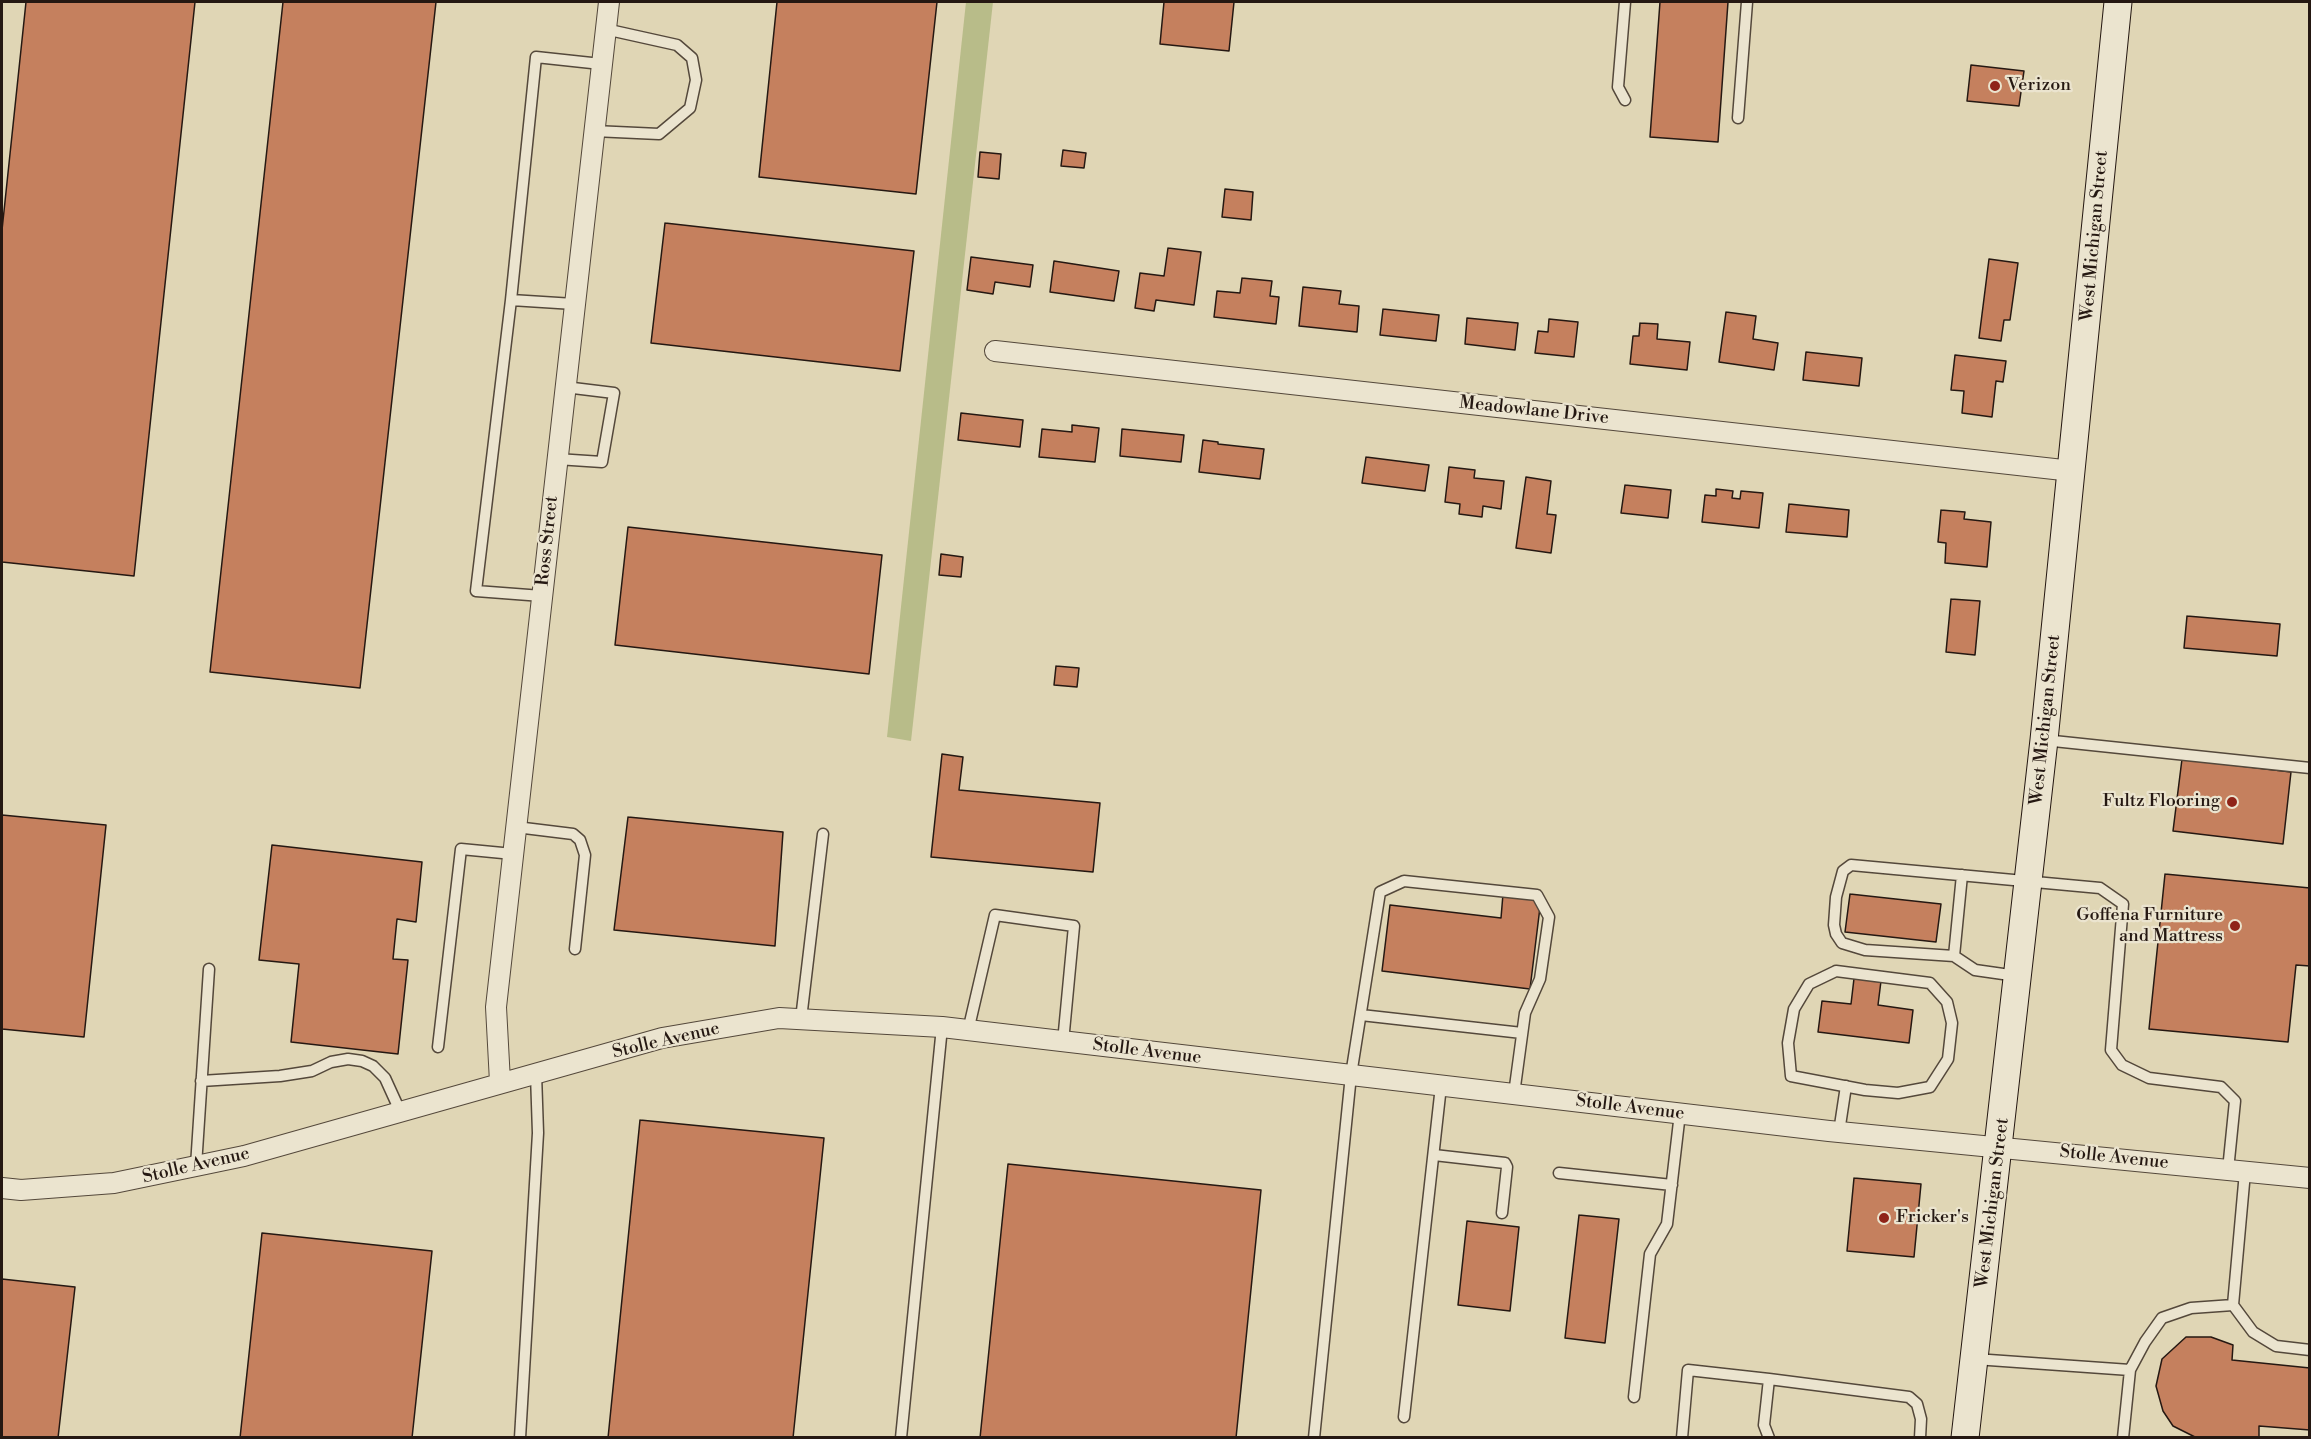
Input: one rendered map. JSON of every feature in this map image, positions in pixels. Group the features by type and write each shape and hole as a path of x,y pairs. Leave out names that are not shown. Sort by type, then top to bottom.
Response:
{"main road":[{"name":"West Michigan Street","path":"1965,1437 2000,1146 2044,740 2118,2"}],"street":[{"name":"Ross Street","path":"500,1082 496,1007 609,2"},
{"name":"Meadowlane Drive","path":"995,351 2072,471"},
{"name":"Stolle Avenue","path":"2,1188 21,1190 114,1184 244,1156 662,1038 779,1018 942,1027 1839,1132 2310,1178"}],"lane":[{"path":"1625,2 1618,87 1625,100"},
{"path":"1738,118 1747,2"},
{"path":"594,131 659,134 690,108 696,80 692,58 677,45 605,29"},
{"path":"542,596 476,591 511,300 536,57 602,64"},
{"path":"511,300 574,304"},
{"path":"557,459 602,462 614,393 565,387"},
{"path":"2044,740 2310,768"},
{"path":"516,826 573,834 580,840 585,855 575,949"},
{"path":"801,1019 823,834"},
{"path":"438,1047 461,849 513,854"},
{"path":"2018,976 1975,970 1953,956 1865,950 1842,943 1836,934 1834,925 1836,897 1843,872 1851,865 2100,888 2123,904 2111,1050 2122,1065 2149,1078 2221,1087 2235,1101 2233,1305 2253,1332 2276,1346 2310,1350"},
{"path":"1953,956 1962,875"},
{"path":"1314,1437 1351,1075 1380,892 1404,881 1537,895 1549,917 1540,979 1525,1013 1514,1094"},
{"path":"968,1030 995,915 1074,926 1063,1042"},
{"path":"196,1166 209,969"},
{"path":"1836,971 1930,983 1947,1002 1952,1023 1948,1059 1930,1087 1898,1093 1846,1086 1791,1076 1788,1043 1794,1009 1809,984 1836,971"},
{"path":"1361,1014 1522,1033"},
{"path":"901,1437 942,1027"},
{"path":"201,1081 280,1076 312,1071 331,1062 348,1059 362,1061 373,1066 385,1078 400,1111"},
{"path":"520,1437 538,1133 536,1074"},
{"path":"1404,1417 1441,1086"},
{"path":"1839,1132 1846,1086"},
{"path":"1634,1397 1650,1254 1667,1224 1680,1113"},
{"path":"1434,1155 1505,1163 1507,1167 1502,1213"},
{"path":"1559,1173 1672,1185"},
{"path":"2123,1437 2130,1370 2145,1342 2162,1318 2191,1308 2233,1305"},
{"path":"1975,1359 2130,1370"},
{"path":"1682,1437 1688,1370 1909,1397 1917,1404 1921,1419 1920,1437"},
{"path":"1769,1379 1764,1425 1769,1437"}],"green space":[{"path":"966,2 993,2 911,741 887,737"}],"building":[{"path":"26,2 195,2 134,576 2,562 2,230"},
{"path":"283,2 436,2 360,688 210,672"},
{"path":"777,2 937,2 916,194 759,177"},
{"path":"1164,2 1234,2 1229,51 1160,44"},
{"path":"1660,2 1728,2 1718,142 1650,137"},
{"name":"Verizon","path":"1971,65 2024,71 2019,106 1967,101"},
{"path":"1063,150 1086,153 1084,168 1061,166"},
{"path":"980,152 1001,154 999,179 978,177"},
{"path":"1225,189 1253,192 1251,220 1222,217"},
{"path":"665,223 914,251 900,371 651,343"},
{"path":"1168,248 1201,252 1194,305 1156,300 1154,311 1135,308 1140,273 1164,276"},
{"path":"971,257 1033,265 1030,287 995,282 993,294 967,290"},
{"path":"1989,259 2018,263 2010,320 2004,320 2001,341 1979,338"},
{"path":"1054,261 1119,271 1114,301 1050,292"},
{"path":"1242,278 1272,281 1270,296 1279,297 1276,324 1214,317 1217,291 1240,293"},
{"path":"1303,287 1341,291 1339,304 1359,306 1357,332 1299,326"},
{"path":"1383,309 1439,315 1436,341 1380,335"},
{"path":"1726,312 1756,316 1753,339 1778,343 1774,370 1719,362"},
{"path":"1467,318 1518,323 1515,350 1465,344"},
{"path":"1549,319 1578,322 1574,357 1535,353 1538,331 1548,332"},
{"path":"1640,323 1658,324 1657,339 1690,342 1687,370 1630,364 1633,336 1639,336"},
{"path":"1806,352 1862,358 1859,386 1803,380"},
{"path":"1955,355 2006,361 2003,382 1996,381 1992,417 1962,413 1964,391 1951,390"},
{"path":"961,413 1023,420 1020,447 958,440"},
{"path":"1072,425 1099,428 1095,462 1039,457 1042,429 1072,432"},
{"path":"1122,429 1184,435 1181,462 1120,456"},
{"path":"1203,440 1264,449 1260,479 1199,472"},
{"path":"1366,457 1429,465 1425,491 1362,483"},
{"path":"1449,467 1475,470 1474,478 1504,481 1501,509 1483,506 1482,517 1459,514 1460,504 1445,502"},
{"path":"1526,477 1551,481 1547,514 1556,515 1551,553 1516,548"},
{"path":"1625,485 1671,490 1668,518 1621,513"},
{"path":"1716,489 1733,491 1732,498 1740,499 1741,491 1763,493 1759,528 1702,522 1705,495 1716,496"},
{"path":"1789,504 1849,510 1847,537 1786,532"},
{"path":"1941,510 1965,512 1964,519 1991,522 1987,567 1945,563 1946,543 1938,542"},
{"path":"628,527 882,555 869,674 615,645"},
{"path":"941,554 963,557 961,577 939,575"},
{"path":"1951,599 1980,601 1975,655 1946,652"},
{"path":"2187,616 2280,624 2277,656 2184,648"},
{"path":"1056,666 1079,668 1077,687 1054,685"},
{"path":"942,754 963,757 959,790 1100,803 1093,872 931,857"},
{"name":"Fultz Flooring","path":"2182,759 2291,772 2283,844 2173,831"},
{"path":"2,815 106,825 84,1037 2,1029"},
{"path":"628,817 783,832 775,946 614,930"},
{"path":"272,845 422,862 416,922 397,919 393,959 408,960 398,1054 291,1042 299,964 259,960"},
{"name":"Goffena Furniture and Mattress","path":"2165,874 2310,888 2310,966 2296,965 2288,1042 2149,1029"},
{"path":"1503,894 1541,899 1530,989 1382,971 1390,905 1501,918"},
{"path":"1850,894 1941,904 1936,942 1845,932"},
{"path":"1855,970 1882,973 1878,1005 1913,1010 1909,1043 1818,1032 1822,1001 1851,1004"},
{"path":"640,1120 824,1138 793,1438 608,1438"},
{"path":"1008,1164 1261,1190 1236,1438 980,1438"},
{"name":"Fricker's","path":"1854,1178 1921,1184 1914,1257 1847,1251"},
{"path":"1579,1215 1619,1219 1605,1343 1565,1338"},
{"path":"1467,1221 1519,1227 1510,1311 1458,1305"},
{"path":"262,1233 432,1251 412,1438 240,1438"},
{"path":"2,1279 75,1287 58,1438 2,1438"},
{"path":"2186,1337 2211,1337 2233,1345 2232,1360 2310,1368 2310,1430 2259,1426 2259,1438 2197,1438 2173,1426 2163,1411 2156,1386 2162,1359"}],"place":[{"name":"Verizon","path":"1995,86"},
{"name":"Fultz Flooring","path":"2232,802"},
{"name":"Goffena Furniture and Mattress","path":"2235,926"},
{"name":"Fricker's","path":"1884,1218"}]}
